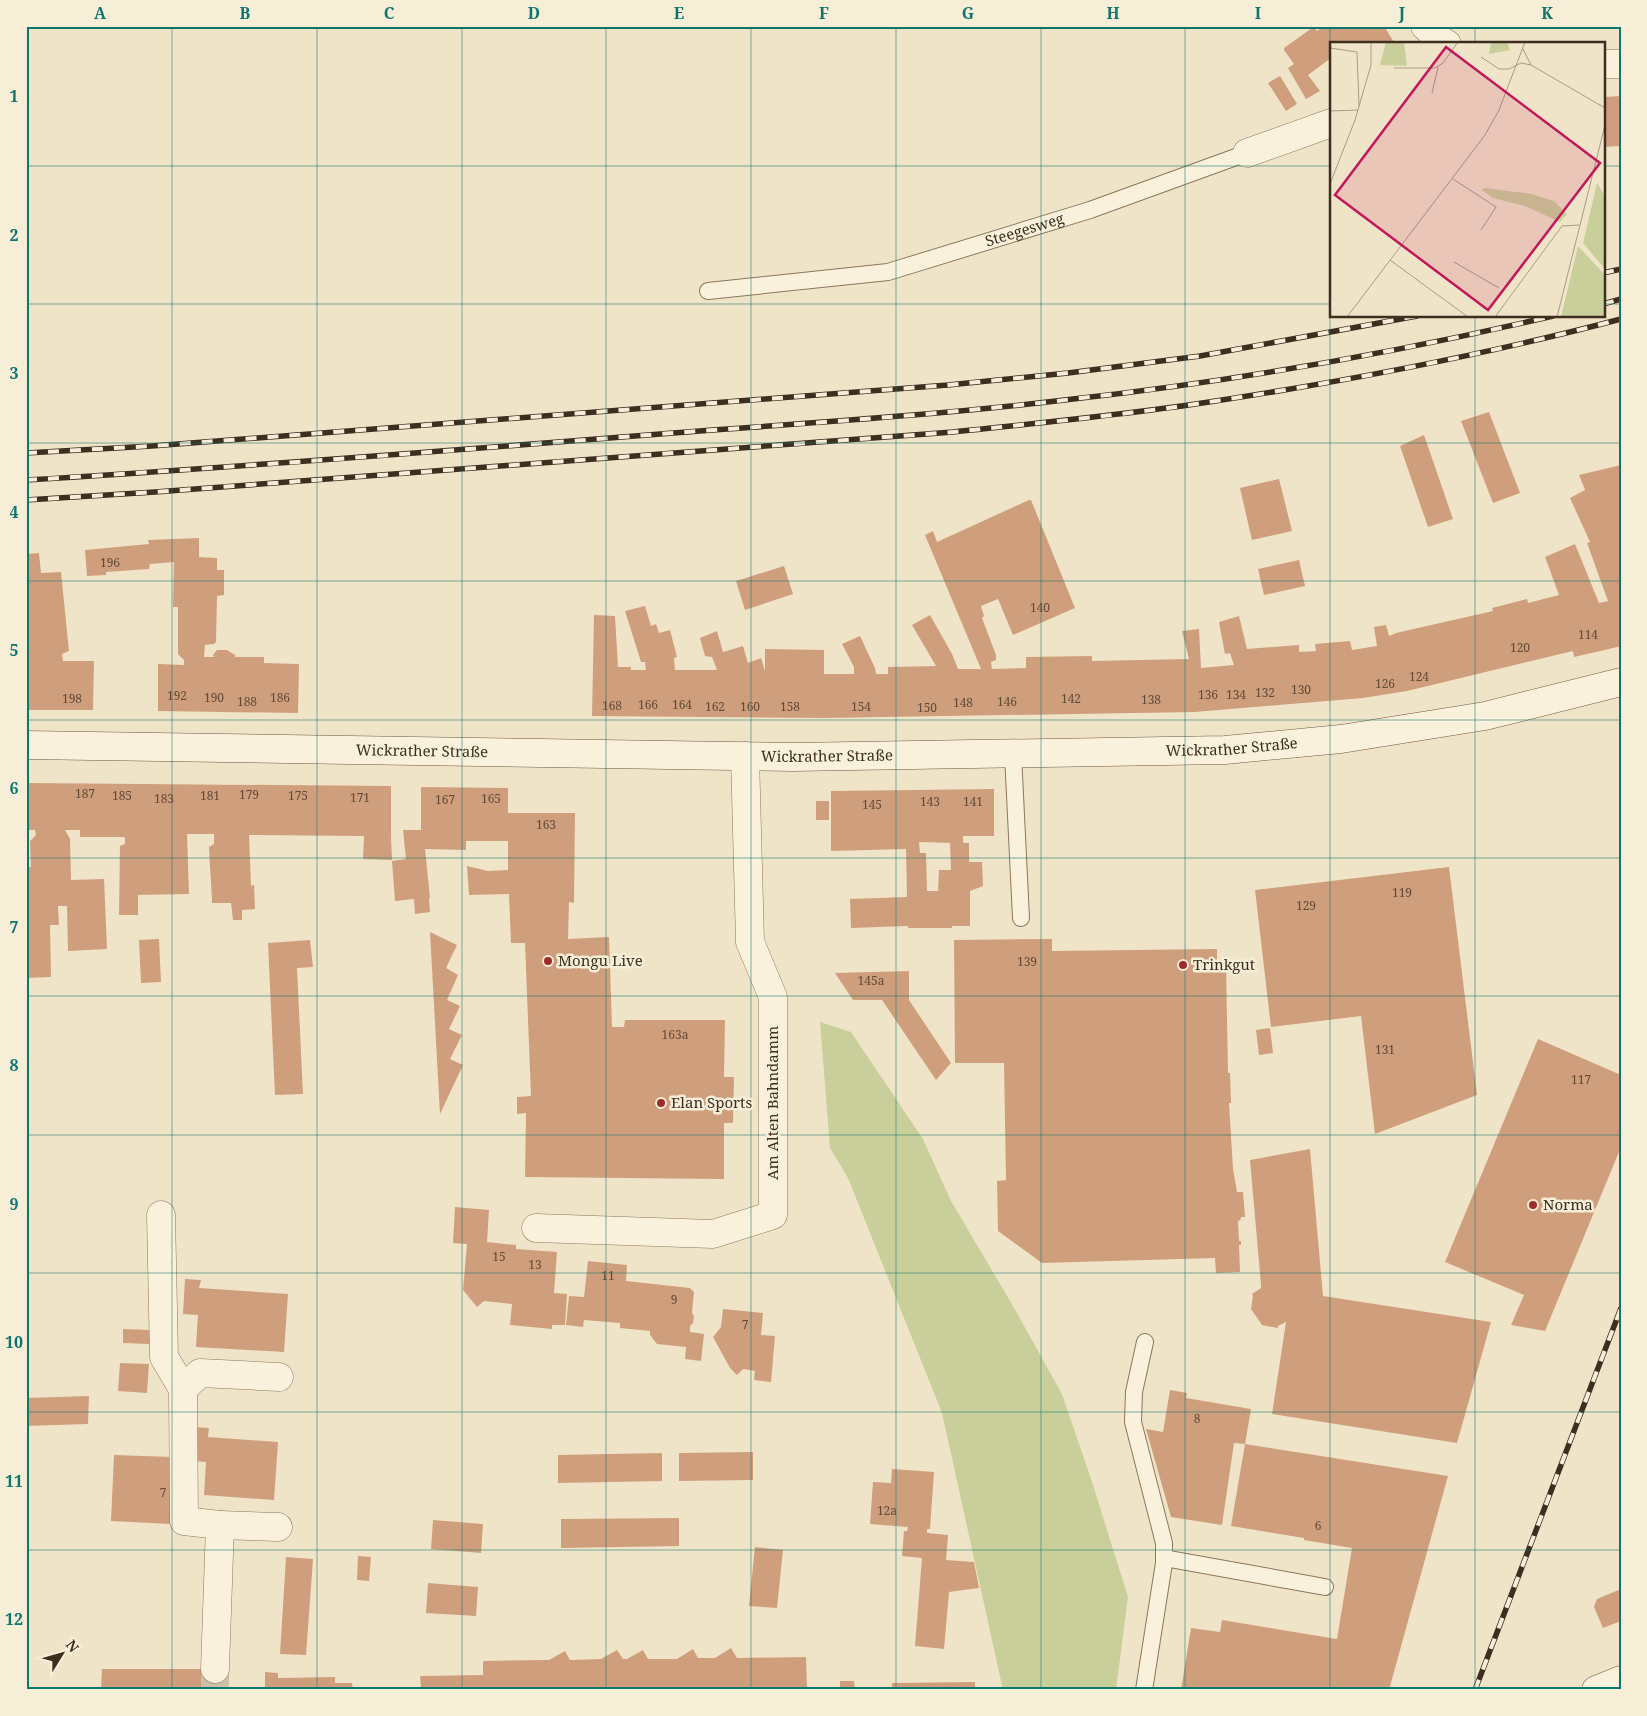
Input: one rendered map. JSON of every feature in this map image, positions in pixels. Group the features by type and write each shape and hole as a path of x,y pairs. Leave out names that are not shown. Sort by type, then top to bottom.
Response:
{"main road":[{"path":"1425,26 1443,42"},
{"path":"1604,64 1621,64"},
{"name":"Steegesweg","path":"1247,153 1330,124"},
{"name":"Wickrather Straße","path":"26,745 745,756 1225,750 1341,739 1485,716 1621,682"},
{"name":"Am Alten Bahndamm","path":"536,1228 713,1234 773,1215 773,997 750,942 745,756"},
{"path":"161,1215 164,1356 183,1389 184,1521 220,1525 278,1527"},
{"path":"183,1389 200,1373 278,1376"},
{"path":"215,1669 220,1525"},
{"path":"1596,1690 1621,1680"}],"lane":[{"name":"Steegesweg","path":"708,291 888,272 1090,210 1247,153"},
{"path":"1013,754 1021,918"},
{"path":"1144,1690 1164,1558 1164,1544 1133,1422 1134,1392 1145,1342"},
{"path":"1164,1558 1325,1587"}],"green space":[{"path":"820,1022 851,1032 923,1139 951,1201 1062,1394 1128,1597 1116,1690 1003,1690 942,1413 848,1178 830,1148"}],"building":[{"path":"1324,26 1384,26 1394,42 1330,42 1330,59 1308,75 1320,91 1306,99 1288,68 1294,64 1284,48 1312,28 1315,28 1317,31"},
{"path":"1280,76 1297,104 1286,111 1268,83"},
{"path":"1621,96 1621,141 1619,141 1619,146 1604,147 1604,97"},
{"path":"1489,412 1520,493 1493,503 1461,421"},
{"path":"1424,435 1453,519 1428,527 1400,446"},
{"path":"1621,465 1621,646 1609,649 1574,657 1573,651 1407,691 1363,698 1195,712 824,718 592,716 594,615 615,616 618,667 631,667 631,670 646,670 645,662 641,662 625,611 645,606 651,626 656,624 659,633 670,630 677,657 674,658 675,670 717,670 712,657 705,656 700,638 717,631 723,652 743,646 748,663 761,658 765,671 765,649 824,650 824,674 854,674 854,667 842,644 860,636 876,674 888,674 888,667 936,666 912,625 930,615 952,654 958,669 981,669 925,535 933,531 937,542 1029,500 1031,500 1075,608 1013,635 998,599 981,606 984,616 982,618 996,655 996,660 991,662 992,669 1026,668 1026,657 1092,656 1092,661 1189,659 1182,631 1199,629 1201,668 1234,665 1230,653 1225,654 1219,622 1239,616 1247,649 1299,645 1299,652 1316,651 1315,644 1350,641 1352,650 1377,646 1374,627 1386,625 1389,636 1493,611 1492,608 1527,599 1528,603 1559,595 1545,557 1575,544 1599,603 1608,601 1587,543 1590,542 1570,498 1585,490 1579,475"},
{"path":"1279,479 1292,531 1252,540 1240,488"},
{"path":"199,538 199,557 217,558 217,570 224,570 224,595 217,596 216,642 205,645 204,657 214,657 213,655 217,650 227,650 235,655 235,657 264,657 264,663 299,664 298,713 158,711 158,664 184,665 184,660 178,654 178,607 173,607 174,562 150,564 149,569 106,572 106,575 87,576 85,550 149,544 148,540"},
{"path":"39,553 41,573 61,572 69,651 62,654 63,661 94,661 93,710 26,710 26,554"},
{"path":"1299,560 1305,586 1264,595 1258,569"},
{"path":"784,566 793,594 745,610 736,581"},
{"path":"26,783 391,786 392,860 363,859 364,836 249,835 251,886 254,885 255,909 242,910 242,920 233,920 231,903 212,903 209,847 214,844 214,834 187,834 189,894 138,895 138,915 119,915 120,846 125,844 125,837 80,837 80,830 65,830 70,839 71,880 104,879 107,949 68,951 67,906 58,906 59,925 50,925 51,977 26,978 26,867 31,867 30,841 36,835 35,830 26,830"},
{"path":"421,787 508,788 508,813 575,813 574,903 569,902 568,939 609,937 612,1027 624,1027 625,1020 725,1020 724,1077 734,1077 733,1123 724,1123 724,1179 525,1177 526,1113 517,1114 517,1097 531,1096 525,943 511,943 509,894 469,895 467,866 488,871 508,870 508,841 466,841 466,850 425,849 430,912 415,914 414,899 395,901 392,861 406,859 403,830 421,830"},
{"path":"994,789 994,836 963,836 963,843 969,843 969,862 982,862 983,886 970,891 970,926 952,926 952,928 908,928 908,926 851,928 850,899 907,897 906,849 831,851 831,791","holes":["919,842 950,843 951,870 939,870 938,891 927,891 926,853 920,853"]},
{"path":"816,801 829,801 829,820 816,820"},
{"path":"1449,867 1477,1095 1375,1134 1361,1016 1271,1027 1255,890"},
{"path":"430,932 457,945 446,968 458,975 447,1000 460,1006 449,1029 462,1035 450,1059 463,1065 440,1114"},
{"path":"159,939 161,982 141,983 139,940"},
{"path":"1052,939 1052,951 1217,949 1217,964 1226,964 1228,1073 1230,1073 1231,1103 1229,1103 1233,1169 1237,1192 1243,1192 1245,1217 1241,1217 1240,1221 1238,1220 1239,1241 1241,1241 1241,1245 1239,1245 1240,1272 1216,1273 1215,1258 1042,1263 998,1231 997,1181 1006,1180 1004,1063 955,1063 954,940"},
{"path":"310,940 313,967 297,968 303,1094 275,1095 268,943"},
{"path":"909,971 909,1000 951,1063 936,1080 882,1000 853,1000 835,973"},
{"path":"1270,1028 1273,1053 1259,1055 1256,1030"},
{"name":"Norma","path":"1538,1039 1621,1075 1621,1147 1545,1331 1511,1325 1524,1295 1445,1262"},
{"path":"1310,1149 1323,1296 1491,1322 1457,1443 1272,1414 1286,1322 1278,1326 1278,1328 1262,1325 1251,1309 1252,1294 1261,1288 1261,1285 1250,1160"},
{"path":"455,1207 489,1210 487,1242 516,1245 516,1249 557,1252 554,1293 567,1294 565,1325 552,1325 552,1329 510,1325 512,1304 484,1301 477,1307 463,1290 467,1244 453,1243"},
{"path":"588,1261 627,1265 626,1281 690,1288 694,1292 692,1313 694,1316 690,1332 704,1334 701,1361 685,1359 686,1347 657,1344 650,1335 650,1331 620,1328 620,1323 584,1320 583,1327 566,1325 569,1296 584,1297"},
{"path":"185,1279 201,1280 199,1288 288,1294 284,1352 196,1347 198,1315 183,1314"},
{"path":"723,1309 763,1313 761,1335 775,1336 771,1382 754,1380 755,1371 743,1369 737,1375 730,1368 713,1337 721,1327"},
{"path":"123,1329 150,1330 150,1344 123,1343"},
{"path":"120,1363 149,1364 147,1393 118,1391"},
{"path":"1170,1390 1187,1393 1186,1398 1251,1409 1245,1444 1234,1443 1222,1525 1171,1517 1146,1429 1163,1432"},
{"path":"89,1396 88,1424 26,1426 26,1398"},
{"path":"194,1427 209,1428 208,1437 278,1442 274,1500 204,1495 206,1462 192,1461"},
{"path":"1245,1444 1448,1476 1389,1690 1181,1690 1191,1628 1220,1632 1222,1620 1337,1639 1352,1548 1231,1526"},
{"path":"753,1452 753,1480 679,1481 679,1453"},
{"path":"662,1453 662,1481 558,1483 558,1455"},
{"path":"114,1455 173,1457 170,1524 111,1521"},
{"path":"892,1469 934,1472 930,1529 927,1529 927,1533 948,1535 946,1560 974,1562 979,1588 949,1592 944,1649 915,1646 922,1558 902,1556 904,1531 907,1531 908,1527 870,1524 873,1482 891,1483"},
{"path":"679,1518 679,1546 561,1548 561,1519"},
{"path":"433,1520 483,1524 481,1553 431,1549"},
{"path":"755,1547 783,1550 777,1608 749,1606"},
{"path":"358,1556 371,1557 369,1581 357,1580"},
{"path":"286,1557 313,1559 306,1655 280,1654"},
{"path":"428,1583 478,1587 476,1616 426,1613"},
{"path":"1621,1589 1621,1621 1603,1628 1594,1607 1597,1599"},
{"path":"731,1648 737,1658 806,1657 807,1690 381,1690 381,1688 421,1687 420,1676 483,1675 483,1661 549,1660 565,1651 570,1660 601,1659 617,1650 623,1659 627,1659 643,1650 648,1659 677,1659 693,1649 698,1658 715,1658"},
{"path":"102,1669 225,1669 227,1690 101,1690"},
{"path":"265,1672 278,1673 278,1678 335,1677 335,1683 352,1683 353,1690 237,1690 237,1688 265,1688"},
{"path":"840,1681 854,1681 855,1690 840,1690"},
{"path":"975,1682 975,1690 892,1690 892,1683"}],"tunnel":[{"path":"215,1669 215,1690"}],"railway":[{"path":"1604,273 1621,269"},
{"path":"1604,304 1621,299"},
{"path":"26,453 152,446 948,385 1068,373 1200,356 1406,318"},
{"path":"26,480 431,452 1023,405 1194,384 1314,365 1434,342 1544,318"},
{"path":"26,500 953,432 1145,411 1364,376 1467,356 1621,319"},
{"path":"1475,1690 1621,1308"}],"place":[{"name":"Mongu Live","path":"548,961"},
{"name":"Trinkgut","path":"1183,965"},
{"name":"Elan Sports","path":"661,1103"},
{"name":"Norma","path":"1533,1205"}]}
